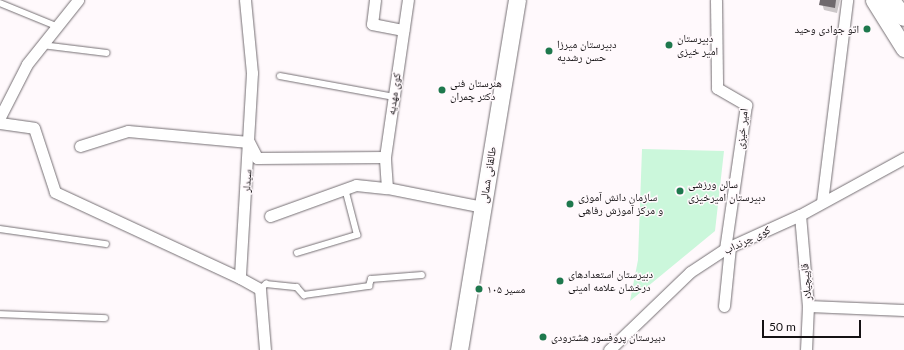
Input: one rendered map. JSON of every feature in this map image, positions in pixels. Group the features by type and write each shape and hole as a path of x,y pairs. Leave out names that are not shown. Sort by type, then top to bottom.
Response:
{"main road":[{"name":"طالقانی شمالی","path":"460,350 517,0"},
{"path":"874,0 904,48"},
{"path":"891,0 904,17"}],"street":[{"path":"0,117 27,64 78,0"},
{"name":"سیدلر","path":"240,278 252,73 245,0"},
{"path":"375,0 372,24 403,30"},
{"name":"کوی ‌‌‌مهدیه","path":"387,188 385,157 408,0"},
{"name":"امیر خیزی","path":"716,0 717,88 746,105 728,248"},
{"path":"822,202 847,0"},
{"path":"0,123 34,128 55,192 240,278 260,289 265,350"},
{"path":"80,146 128,130 249,142 257,158 385,157"},
{"name":"کوی چرنداب","path":"609,350 690,272 728,248 800,215 904,158"},
{"path":"270,216 356,185 387,188 483,207"},
{"name":"قاپیچیلار","path":"800,215 808,306 806,350"},
{"path":"724,306 728,248"},
{"path":"808,306 904,310"}],"lane":[{"path":"0,3 56,26"},
{"path":"42,44 106,53"},
{"path":"280,76 394,97"},
{"path":"297,253 357,235 345,189"},
{"path":"0,229 106,244"},
{"path":"260,289 266,284 297,287 304,296 369,286 371,279 422,275"},
{"path":"0,314 105,318"}],"green space":[{"name":"سالن ورزشی دبیرستان امیرخیزی","path":"642,149 724,151 715,231 630,301 638,260"}],"building":[{"path":"820,0 836,0 835,8 819,5"}],"place":[{"name":"اتو جوادی وحید","path":"867,29"},
{"name":"دبیرستان امیر خیزی","path":"669,45"},
{"name":"دبیرستان میرزا حسن رشدیه","path":"549,51"},
{"name":"هنرستان فنی دکتر چمران","path":"442,90"},
{"name":"سالن ورزشی دبیرستان امیرخیزی","path":"680,191"},
{"name":"سازمان دانش آموزی و مرکز آموزش رفاهی","path":"570,204"},
{"name":"دبیرستان استعدادهای درخشان علامه امینی","path":"560,281"},
{"name":"مسیر ۱۰۵","path":"479,289"},
{"name":"دبیرستان پروفسور هشترودی","path":"543,337"}]}
